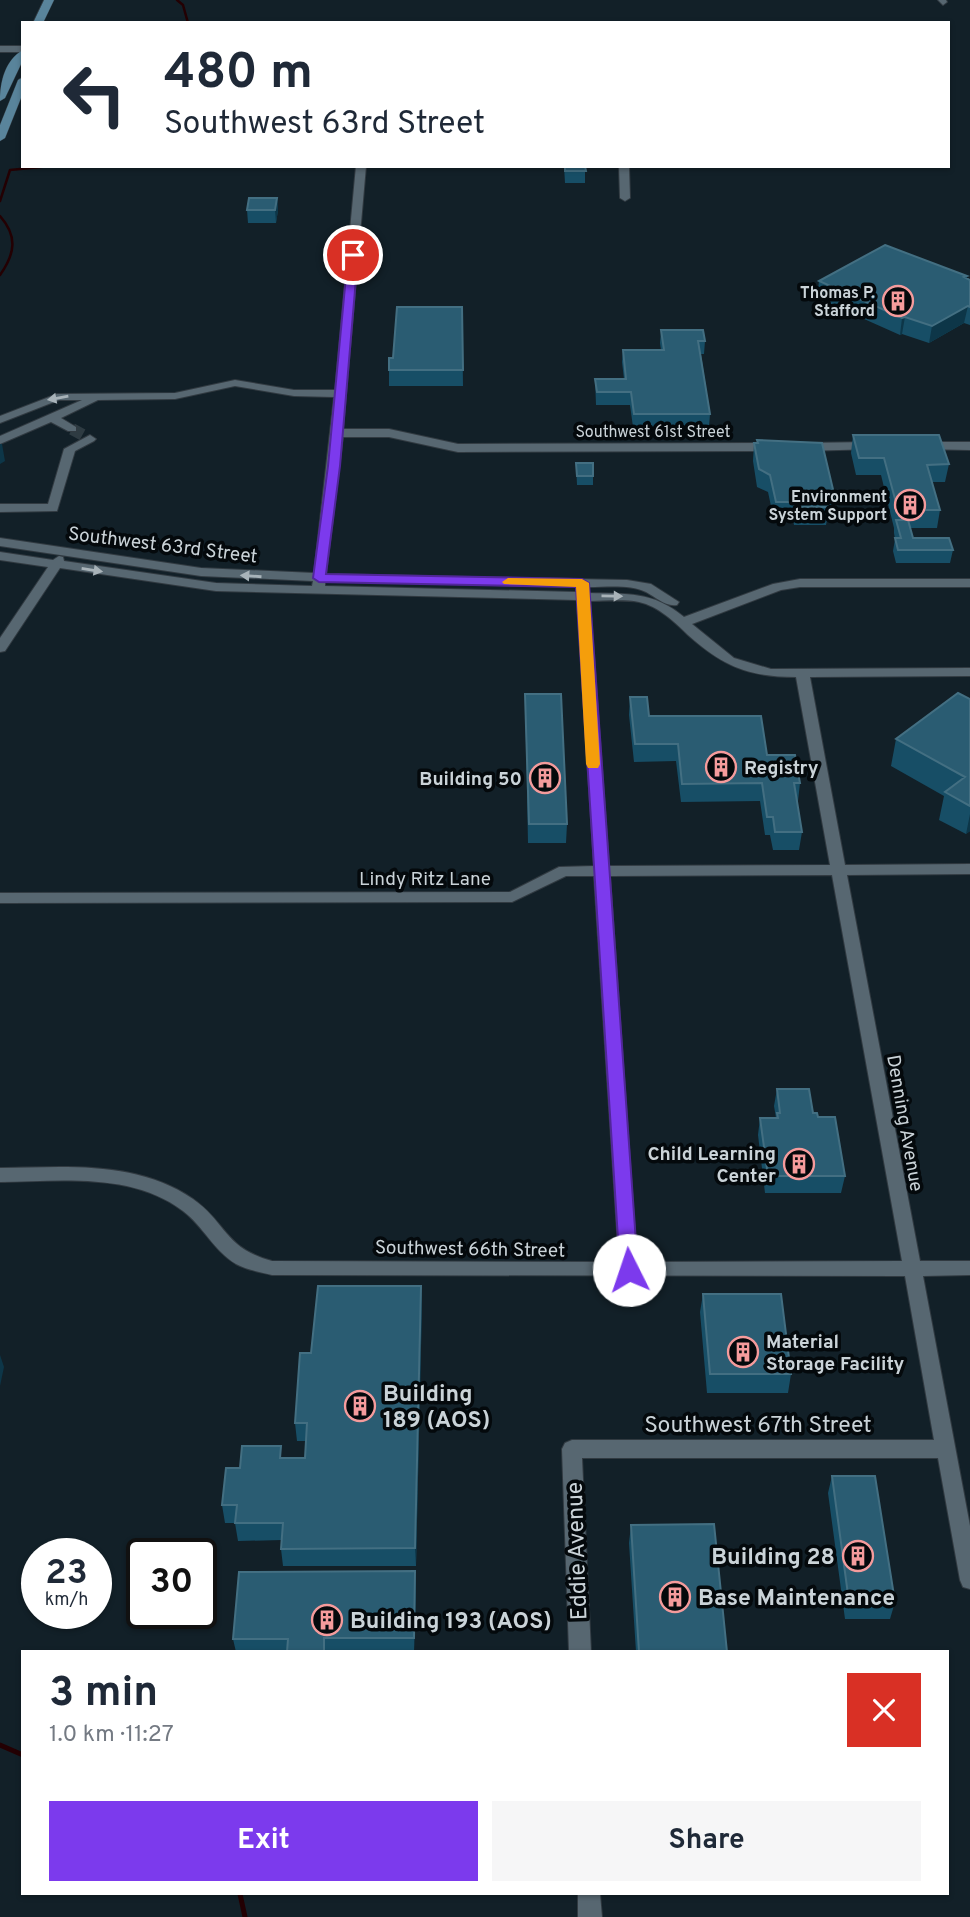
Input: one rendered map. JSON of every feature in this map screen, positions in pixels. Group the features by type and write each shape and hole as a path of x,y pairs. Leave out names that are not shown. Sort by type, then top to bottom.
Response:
{"main road":[{"path":"39,21 49,0"},
{"path":"0,98 13,65 21,54"},
{"path":"0,138 21,85"}],"street":[{"path":"0,49 21,51"},
{"path":"319,584 341,394 360,168"},
{"path":"624,168 625,198"},
{"path":"17,432 4,426 4,419 57,397 175,396 235,383 255,384 294,393 341,394"},
{"path":"0,440 85,402 111,396"},
{"path":"0,508 53,508 70,449 82,435 51,417"},
{"name":"Southwest 61st Street","path":"337,433 389,433 458,448 882,446"},
{"path":"908,446 970,446"},
{"name":"Southwest 63rd Street","path":"0,542 201,572 319,584"},
{"path":"0,648 64,552"},
{"name":"Southwest 63rd Street","path":"0,556 216,587 319,584 582,589 646,587 664,594 674,603 684,621 722,656 736,664 771,673 970,672"},
{"path":"684,621 778,587 800,583 970,583"},
{"path":"582,589 629,1270"},
{"name":"Denning Avenue","path":"802,673 970,1580"},
{"name":"Lindy Ritz Lane","path":"0,898 512,897 564,870 970,869"},
{"name":"Southwest 66th Street","path":"0,1175 76,1175 127,1179 165,1189 191,1207 242,1259 272,1268 970,1268"},
{"name":"Southwest 67th Street","path":"572,1449 945,1448"},
{"name":"Eddie Avenue","path":"572,1449 580,1650"},
{"path":"589,1895 590,1917"}],"building":[{"path":"565,168 585,168 586,171 565,171"},
{"path":"249,198 277,198 275,210 247,210"},
{"name":"Thomas P. Stafford","path":"885,245 967,276 964,277 970,280 970,307 932,326 902,318 819,281"},
{"path":"397,307 462,307 463,370 389,370 389,358 393,358"},
{"path":"661,330 703,330 705,341 698,341 710,414 634,414 631,392 597,392 595,379 626,379 623,350 664,350"},
{"path":"853,435 939,435 949,464 927,465 940,510 898,510 884,458 859,458"},
{"path":"757,440 822,443 836,502 828,502 829,507 796,507 795,502 776,502 770,475 759,469 754,443 758,443"},
{"path":"576,463 593,463 593,476 577,476"},
{"path":"896,520 908,520 913,538 949,538 953,550 898,550 895,538 901,538"},
{"path":"958,693 970,699 970,806 945,792 965,777 896,739"},
{"name":"Building 50","path":"525,694 561,694 567,824 529,824"},
{"path":"630,697 647,697 649,716 761,716 767,755 795,755 800,783 794,783 802,832 775,832 773,817 767,817 762,783 682,784 678,744 635,744"},
{"path":"777,1089 809,1089 813,1113 817,1113 818,1117 835,1117 845,1176 768,1176 760,1118 778,1118 777,1113 780,1113"},
{"name":"Building 189 (AOS)","path":"318,1286 421,1286 415,1548 281,1549 283,1523 235,1523 237,1505 222,1505 226,1468 240,1468 242,1446 281,1446 280,1458 305,1458 307,1423 295,1423 300,1353 311,1353"},
{"name":"Material Storage Facility","path":"703,1294 781,1294 791,1374 710,1374"},
{"name":"Building 28","path":"832,1476 875,1476 895,1602 849,1602"},
{"name":"Base Maintenance","path":"714,1524 727,1650 639,1650 631,1525"},
{"name":"Building 193 (AOS)","path":"415,1571 414,1638 324,1638 324,1650 287,1650 288,1639 233,1639 239,1572"}],"waterway":[{"path":"177,0 183,5 187,21"},
{"path":"0,201 10,170 30,168"},
{"path":"0,216 12,238 9,260 0,275"},
{"path":"0,1745 21,1754"},
{"path":"240,1895 245,1917"}],"tunnel":[{"path":"72,429 83,435"}],"slow traffic":[{"path":"508,582 582,583 593,764"}],"place":[{"name":"Thomas P. Stafford","path":"898,301"},
{"name":"Environment System Support","path":"910,505"},
{"name":"Registry","path":"721,767"},
{"name":"Building 50","path":"545,778"},
{"name":"Child Learning Center","path":"799,1164"},
{"name":"Material Storage Facility","path":"743,1352"},
{"name":"Building 189 (AOS)","path":"360,1406"},
{"name":"Building 28","path":"858,1556"},
{"name":"Base Maintenance","path":"675,1597"},
{"name":"Building 193 (AOS)","path":"327,1620"}],"route":[{"path":"353,255 334,466 319,578 582,583 629,1270"}]}
